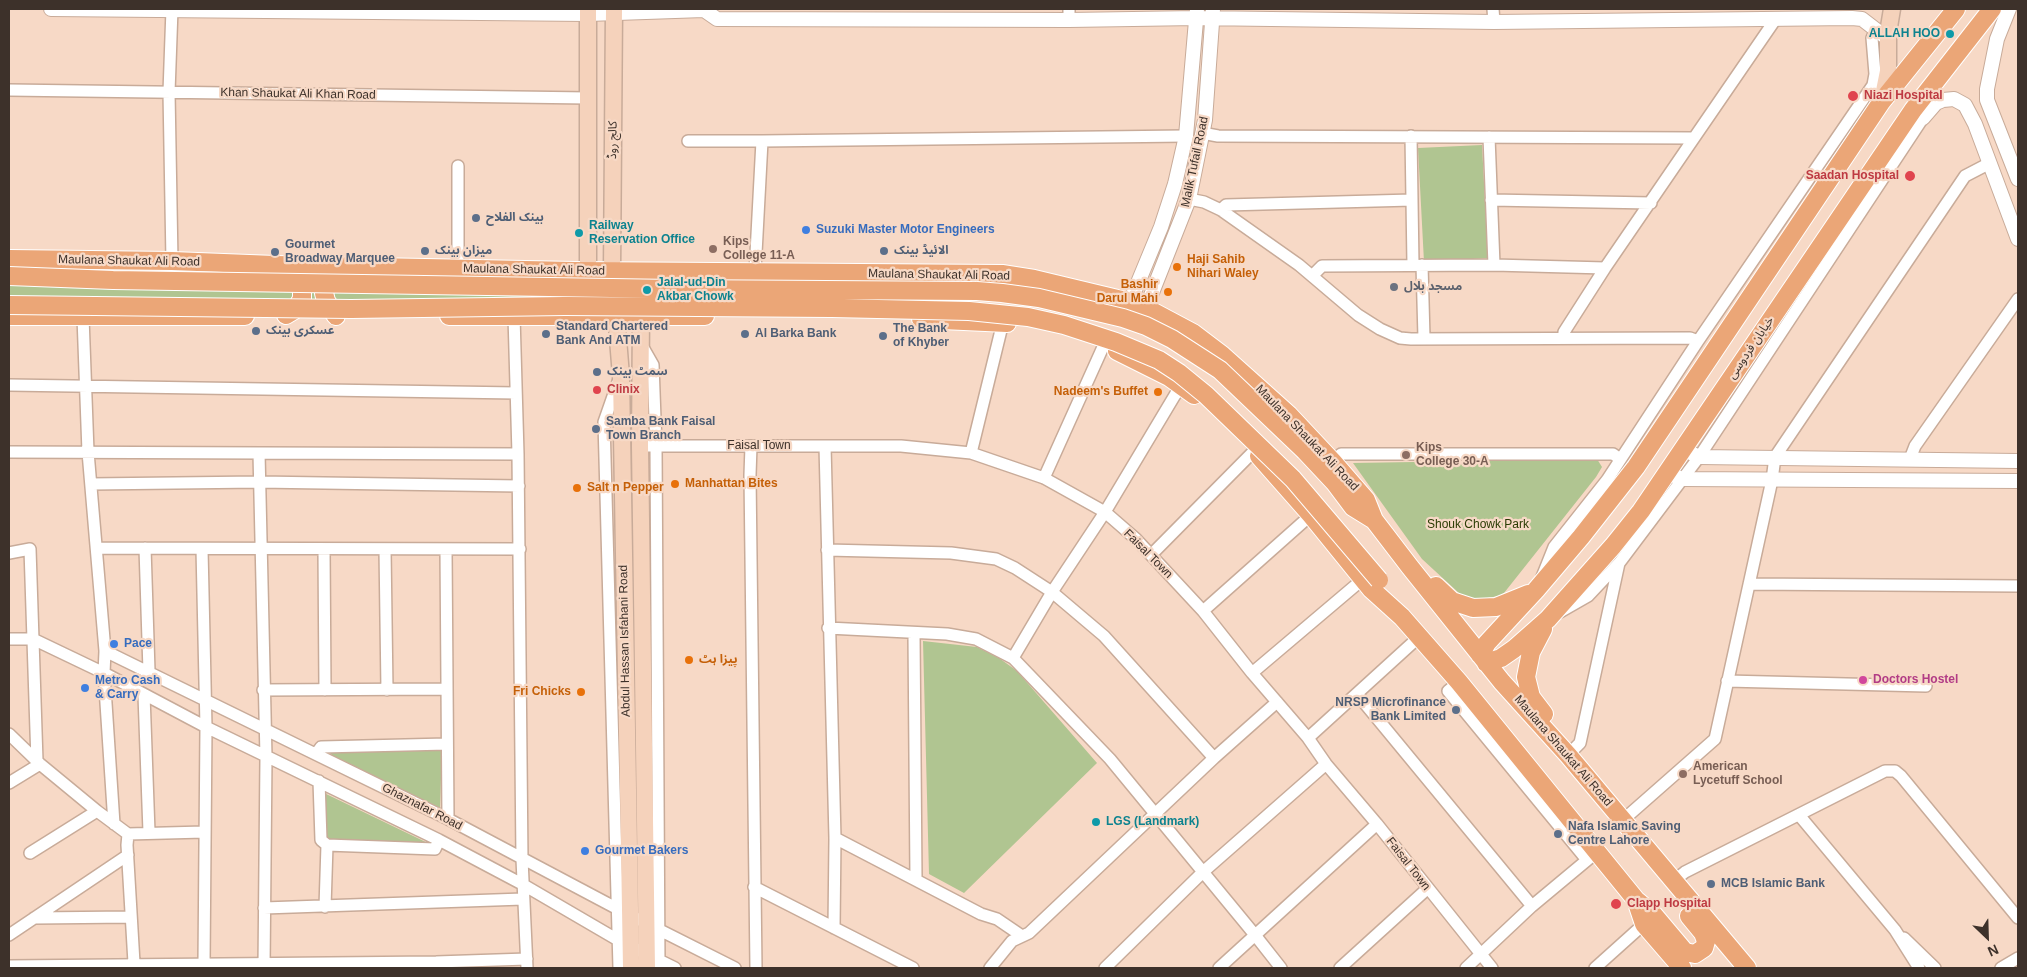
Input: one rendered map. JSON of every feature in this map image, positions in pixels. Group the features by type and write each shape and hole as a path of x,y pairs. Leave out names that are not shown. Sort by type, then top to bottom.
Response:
{"main road":[{"path":"1882,102 1888,71 1882,34 1892,9"},
{"path":"1483,659 1487,643 1581,537 1636,467 1882,102 1956,9"},
{"name":"خیابان فردوسی","path":"1483,659 1501,658 1514,650 1548,619 1613,546 1640,511 1674,477 1683,449 1723,388 1992,9"},
{"name":"کالج روڈ","path":"612,271 614,10"},
{"name":"کالج روڈ","path":"588,11 588,271"},
{"name":"Maulana Shaukat Ali Road","path":"9,259 588,271 1002,274 1034,279 1138,305 1194,333 1222,355 1263,390 1333,462 1366,500 1374,520 1483,659 1675,880 1747,968"},
{"path":"275,265 297,282 302,291 299,305 284,316"},
{"path":"336,316 326,301 325,288 331,280 348,267"},
{"path":"942,319 924,304 920,298 920,293 923,286 948,273"},
{"path":"878,274 893,288 896,297 893,307 883,318"},
{"path":"9,276 113,280 674,289 978,291 1039,298 1123,318 1172,338 1220,370 1305,451 1353,507 1374,520"},
{"path":"9,305 351,309 565,306 969,311 1028,317 1064,325 1108,339 1159,360 1179,373 1212,401 1293,479 1371,580 1459,682 1592,856 1636,900 1653,914 1685,952 1695,954 1704,948 1705,936 1674,896 1654,856"},
{"path":"9,316 514,316 616,314 837,316 1004,322 1031,326 1065,334 1125,354 1182,386 1216,414 1254,450 1311,516 1371,580"},
{"name":"Abdul Hassan Isfahani Road","path":"616,314 621,376 623,912 624,943 631,968"},
{"name":"Abdul Hassan Isfahani Road","path":"640,315 640,343 648,446 653,963"},
{"path":"1714,349 1714,360 1698,389 1698,393 1701,398 1707,399 1723,388"},
{"path":"1410,567 1442,590 1452,601 1474,608 1496,607 1536,590"},
{"path":"1548,619 1528,660 1527,684 1531,697 1556,729 1568,755"},
{"path":"1636,900 1644,924 1682,968"}],"street":[{"path":"51,9 483,11 705,9 717,20 1197,13 1493,15 1776,20 1852,18 1862,20 1882,34"},
{"path":"2009,9 1997,39 1987,89 1987,100 2018,179"},
{"path":"172,10 169,92 172,261"},
{"name":"Malik Tufail Road","path":"1138,305 1175,184 1186,136 1197,13"},
{"name":"Malik Tufail Road","path":"1138,305 1189,199 1202,134 1213,13"},
{"path":"1564,338 1564,332 1605,268 1776,20"},
{"path":"1536,590 1554,547 1606,480 1698,341 1873,85 1875,74 1872,38 1882,34"},
{"name":"Khan Shaukat Ali Khan Road","path":"9,90 588,98"},
{"path":"1548,619 1588,596 1620,562 1674,477 1699,457 1918,114 1936,103 1949,99 1959,101 1970,112 2018,239"},
{"path":"1202,134 1218,136 1694,138"},
{"path":"688,141 1186,136"},
{"path":"1410,136 1412,200 1424,338"},
{"path":"1489,137 1494,265"},
{"path":"755,272 762,141"},
{"path":"1623,820 1714,739 1772,480 1775,457 1965,176 1990,163"},
{"path":"458,166 458,268"},
{"path":"1189,199 1204,202 1221,210 1312,276 1358,315 1380,329 1400,338 1690,338 1698,341"},
{"path":"1221,210 1226,205 1412,200"},
{"path":"1491,200 1651,203"},
{"path":"1312,276 1322,266 1494,265 1605,268"},
{"path":"1910,459 1915,446 2018,299"},
{"path":"9,966 134,963 180,966 204,964 345,966 527,964 522,884 520,549 514,316"},
{"path":"83,317 88,452 105,651 104,673 114,824"},
{"path":"971,453 1004,322"},
{"path":"1044,478 1103,347"},
{"path":"9,385 516,393"},
{"path":"1014,658 1052,592 1105,512 1174,395 1182,386"},
{"name":"Faisal Town","path":"648,446 901,446 971,453 1044,478 1105,512 1151,555 1203,611 1252,673 1308,738 1326,764 1377,824 1492,968"},
{"path":"751,446 756,968"},
{"path":"825,446 828,628 835,838 834,928"},
{"path":"1683,449 1699,457 2018,461"},
{"path":"1151,555 1254,450"},
{"path":"9,452 518,454"},
{"path":"259,453 266,757 264,966"},
{"path":"1333,462 1341,454 1613,454 1620,458"},
{"path":"1674,477 1772,480 2018,481"},
{"path":"91,484 259,482 519,486"},
{"path":"1203,611 1311,516"},
{"path":"97,548 520,549"},
{"path":"145,548 149,671"},
{"path":"9,553 30,549 39,762"},
{"path":"202,549 206,727 204,964"},
{"path":"324,549 325,690"},
{"path":"386,549 387,690"},
{"path":"446,549 448,819"},
{"path":"827,550 952,554 996,559 1015,568 1052,592 1104,636 1214,758"},
{"path":"1568,755 1580,743 1620,562"},
{"path":"1252,673 1371,580"},
{"path":"1749,584 2018,586"},
{"path":"828,628 914,634 947,634 976,639 1014,658 1110,759 1281,968"},
{"path":"914,634 916,879"},
{"path":"1308,738 1419,637"},
{"path":"9,639 34,639"},
{"name":"Ghaznafar Road","path":"34,639 266,757 439,840 522,884 624,943 653,963 675,968"},
{"name":"Ghaznafar Road","path":"105,651 448,819 623,912 735,968"},
{"path":"1727,681 1926,686"},
{"path":"263,690 447,689"},
{"path":"1357,694 1532,906"},
{"path":"144,695 149,832"},
{"path":"990,968 1012,941 1029,933 1214,758 1277,702"},
{"path":"9,734 39,762 128,834 204,832"},
{"path":"316,754 321,747 447,744"},
{"path":"9,783 39,762"},
{"path":"1105,968 1203,872 1326,764"},
{"path":"1675,880 1684,872 1799,816 1885,771 1894,771 1901,776 2018,918"},
{"path":"319,781 321,840 327,845 434,848 439,840"},
{"path":"30,853 98,811"},
{"path":"1799,816 1895,930 1935,968"},
{"path":"1219,968 1377,824"},
{"path":"128,834 134,963"},
{"path":"835,838 981,914 997,919 1022,936"},
{"path":"324,906 327,845"},
{"path":"9,935 128,855"},
{"path":"1466,968 1532,906 1592,856"},
{"path":"754,887 912,968"},
{"path":"1340,968 1427,889"},
{"path":"264,908 523,899"},
{"path":"34,918 132,917"},
{"path":"1595,968 1644,924"},
{"path":"1895,930 1918,968"},
{"path":"619,968 624,943"},
{"path":"2001,968 2018,958"}],"green space":[{"path":"1482,145 1488,258 1424,262 1418,148"},
{"path":"9,281 580,292 575,297 567,299 177,300 9,297"},
{"name":"Shouk Chowk Park","path":"1597,459 1602,467 1596,477 1504,593 1499,596 1481,599 1466,597 1460,594 1422,559 1353,463"},
{"path":"923,641 977,647 999,658 1017,671 1097,763 964,893 929,874"},
{"path":"442,746 440,810 335,759 328,750"},
{"path":"322,792 434,846 324,840"}],"place":[{"name":"ALLAH HOO","path":"1950,34"},
{"name":"Niazi Hospital","path":"1853,96"},
{"name":"Saadan Hospital","path":"1910,176"},
{"name":"بینک الفلاح","path":"476,218"},
{"name":"Suzuki Master Motor Engineers","path":"806,230"},
{"name":"Railway Reservation Office","path":"579,233"},
{"name":"Kips College 11-A","path":"713,249"},
{"name":"میزان بینک","path":"425,251"},
{"name":"الائیڈ بینک","path":"884,251"},
{"name":"Gourmet Broadway Marquee","path":"275,252"},
{"name":"Haji Sahib Nihari Waley","path":"1177,267"},
{"name":"مسجد بلال","path":"1394,287"},
{"name":"Jalal-ud-Din Akbar Chowk","path":"647,290"},
{"name":"Bashir Darul Mahi","path":"1168,292"},
{"name":"عسکری بینک","path":"256,331"},
{"name":"Standard Chartered Bank And ATM","path":"546,334"},
{"name":"Al Barka Bank","path":"745,334"},
{"name":"The Bank of Khyber","path":"883,336"},
{"name":"سمٹ بینک","path":"597,372"},
{"name":"Clinix","path":"597,390"},
{"name":"Nadeem's Buffet","path":"1158,392"},
{"name":"Samba Bank Faisal Town Branch","path":"596,429"},
{"name":"Kips College 30-A","path":"1406,455"},
{"name":"Manhattan Bites","path":"675,484"},
{"name":"Salt n Pepper","path":"577,488"},
{"name":"Pace","path":"114,644"},
{"name":"پیزا ہٹ","path":"689,660"},
{"name":"Doctors Hostel","path":"1863,680"},
{"name":"Metro Cash & Carry","path":"85,688"},
{"name":"Fri Chicks","path":"581,692"},
{"name":"NRSP Microfinance Bank Limited","path":"1456,710"},
{"name":"American Lycetuff School","path":"1683,774"},
{"name":"LGS (Landmark)","path":"1096,822"},
{"name":"Nafa Islamic Saving Centre Lahore","path":"1558,834"},
{"name":"Gourmet Bakers","path":"585,851"},
{"name":"MCB Islamic Bank","path":"1711,884"},
{"name":"Clapp Hospital","path":"1616,904"}]}
